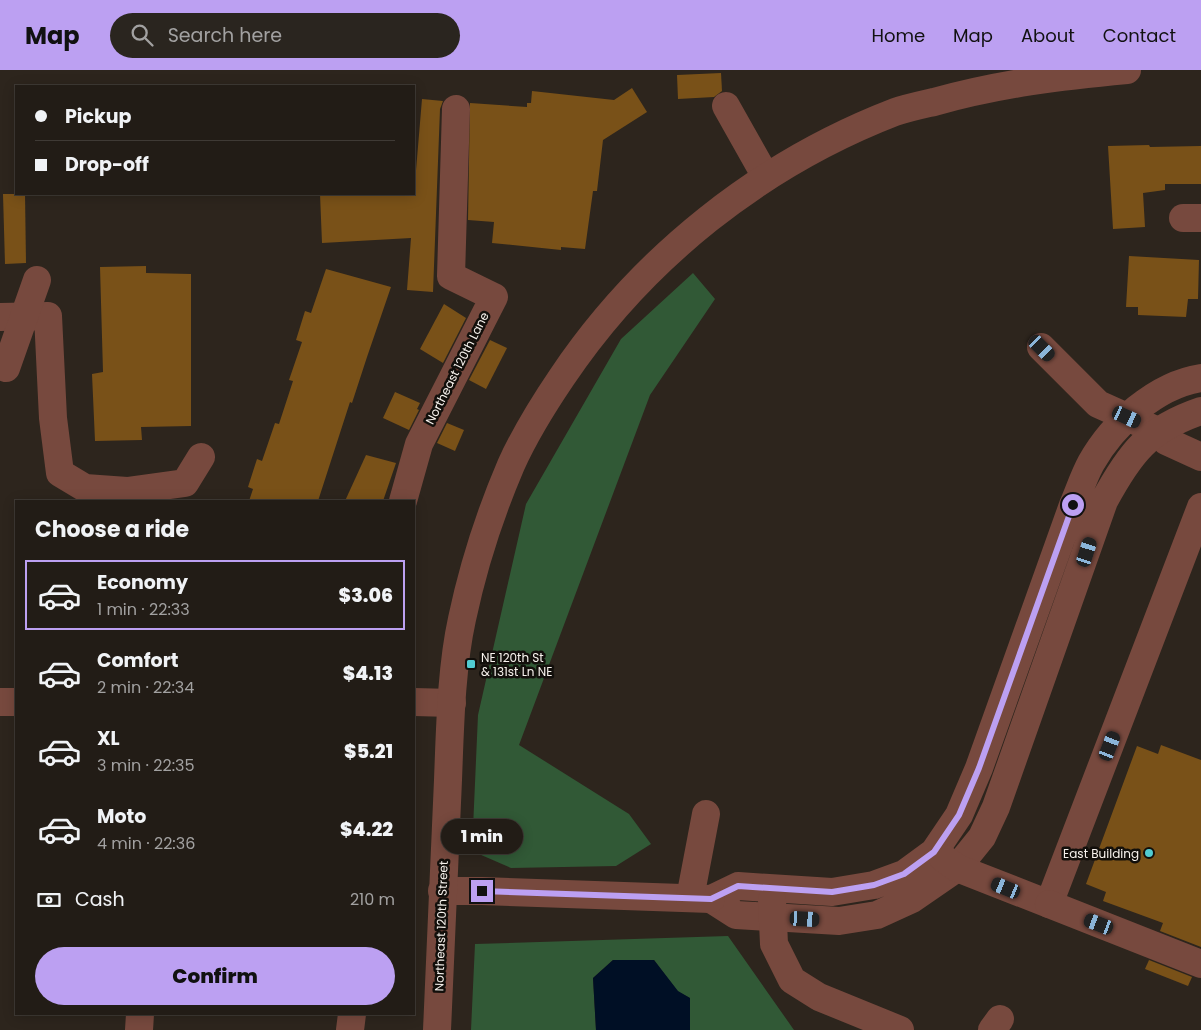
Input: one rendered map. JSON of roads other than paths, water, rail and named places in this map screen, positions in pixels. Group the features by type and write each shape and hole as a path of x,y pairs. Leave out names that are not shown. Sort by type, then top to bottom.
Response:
{"street":[{"name":"Northeast 120th Street","path":"437,1030 452,703 461,620 485,534 512,464 541,409 584,344 630,290 696,228 766,177 824,145 896,112 977,90 1048,78 1127,70"},
{"path":"726,106 766,177"},
{"name":"Northeast 120th Lane","path":"404,500 419,444 494,297 451,276 456,109"},
{"path":"6,368 37,280"},
{"path":"24,317 53,418 60,473 85,488 127,491 185,483 201,457"},
{"path":"1042,348 1098,404 1158,431 1166,440 1201,457"},
{"path":"772,903 874,885 904,874 934,852 959,815 979,768 1073,505 1090,464 1107,437 1127,417 1160,394 1192,379 1201,378"},
{"path":"442,891 700,899 738,886 772,903 839,920 877,915 912,899 957,868 982,837 996,807 1104,501 1121,470 1139,446 1158,431 1179,419 1201,411"},
{"path":"1048,904 1201,507"},
{"path":"0,702 15,702"},
{"path":"415,702 452,703"},
{"path":"700,899 706,814"},
{"path":"934,852 957,868 1201,964"},
{"path":"772,903 774,944 792,980 819,997 900,1030"},
{"path":"139,1030 140,1015"},
{"path":"350,1030 352,1015"}],"water":[{"path":"613,960 654,960 678,991 690,998 690,1030 596,1030 593,978"}],"place":[{"name":"NE 120th St & 131st Ln NE","path":"471,664"},
{"name":"East Building","path":"1149,853"}]}
